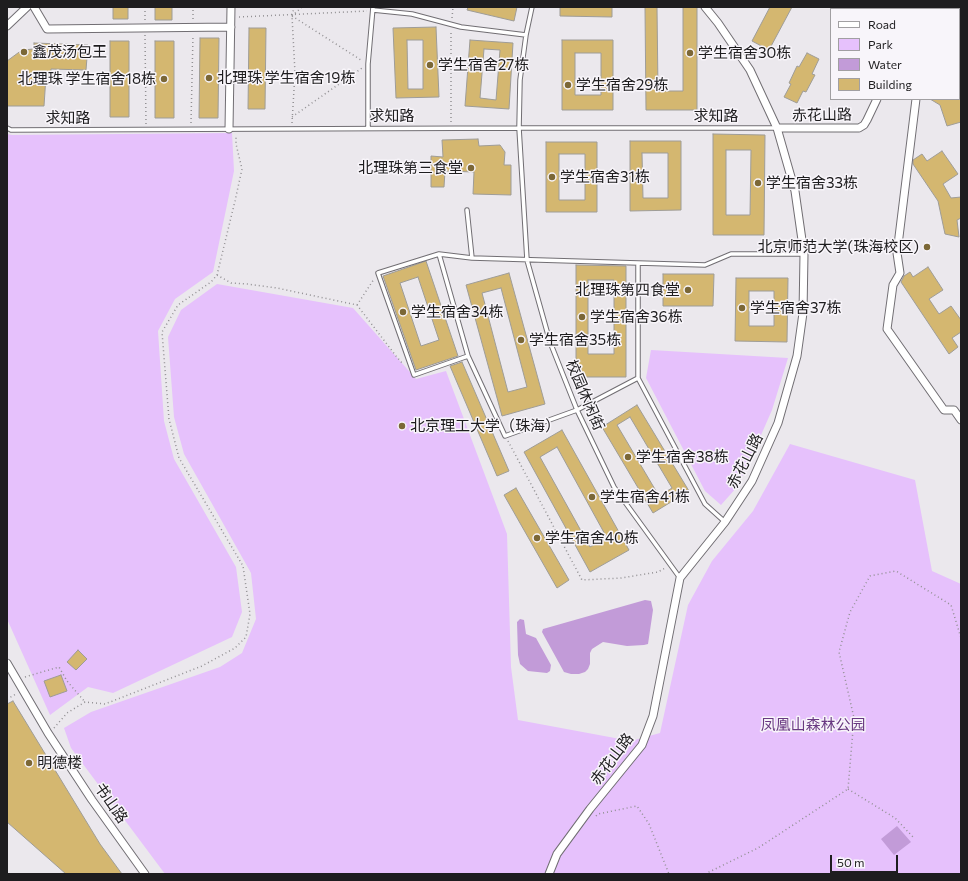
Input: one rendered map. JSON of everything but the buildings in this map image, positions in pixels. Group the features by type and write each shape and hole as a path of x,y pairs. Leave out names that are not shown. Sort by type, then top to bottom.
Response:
{"street":[{"path":"7,26 27,7"},
{"path":"34,7 47,29 231,27"},
{"path":"231,7 233,129"},
{"path":"705,7 718,23 750,70 777,128"},
{"name":"赤花山路","path":"549,874 557,854 590,809 642,745 653,716 680,578 725,522 752,481 778,423 797,356 803,313 804,254 795,191 777,128 859,128 864,125 877,100"},
{"path":"916,100 897,253 900,273 893,285 887,329 944,410 954,410 961,420"},
{"name":"书山路","path":"7,663 48,733 92,800 145,874"}],"lane":[{"name":"校园休闲街","path":"532,7 526,35 520,80 519,128 527,260 550,342 577,410 614,487 680,578"},
{"path":"368,128 368,64 373,9 412,14 461,27 526,35"},
{"name":"求知路","path":"7,128 11,130 777,128"},
{"path":"467,210 472,258"},
{"path":"468,356 414,375 378,273 439,254 472,258 638,264 705,264 731,254 804,254"},
{"path":"439,254 468,356 505,436 577,410 638,378"},
{"path":"638,264 638,378 705,504 725,522"}],"path":[{"path":"145,7 146,129"},
{"path":"191,129 193,7"},
{"path":"291,129 295,73 292,16 294,7"},
{"path":"292,16 302,7"},
{"path":"450,128 453,7"},
{"path":"231,18 292,16 373,9"},
{"path":"292,16 368,64 292,117"},
{"path":"48,733 67,712 85,702 105,704 202,666 235,648 246,636 250,614 243,566 179,458 169,419 162,332 178,305 211,282 217,275 236,201 242,169 233,129"},
{"path":"357,304 378,273"},
{"path":"217,275 231,283 277,288 357,304 396,356 414,375"},
{"path":"505,436 582,580 621,578 658,572 670,564"},
{"path":"848,789 854,718 839,652 850,612 870,576 896,571 951,605 961,638"},
{"path":"16,680 58,667 67,681 85,702"},
{"path":"7,699 22,690"},
{"path":"848,789 895,818 914,838"},
{"path":"705,874 758,848 848,789"},
{"path":"592,819 598,814 637,806 649,824 669,874"}],"green space":[{"path":"232,133 234,171 213,272 175,299 158,331 164,421 174,459 236,567 242,612 232,637 113,693 88,687 50,715 7,619 7,134"},
{"name":"凤凰山森林公园","path":"217,284 353,308 416,379 446,371 507,534 511,667 518,720 631,741 660,733 688,605 712,561 753,511 790,444 915,480 932,571 961,584 961,874 165,874 71,748 64,728 91,712 220,667 242,653 256,619 251,573 184,454 174,417 168,337 181,310"},
{"path":"651,350 788,358 772,410 751,458 737,487 721,505 705,491 646,378"}],"water":[{"path":"645,600 651,601 653,610 648,644 627,646 603,642 592,649 590,653 590,664 585,672 571,674 564,672 542,632 543,629"},
{"path":"520,619 524,620 526,634 536,638 551,665 550,671 547,673 528,671 520,664 518,655 517,622"},
{"path":"897,826 911,842 894,855 881,839"}],"place":[{"name":"鑫茂汤包王","path":"24,52"},
{"name":"学生宿舍30栋","path":"690,53"},
{"name":"学生宿舍27栋","path":"430,65"},
{"name":"北理珠 学生宿舍19栋","path":"209,78"},
{"name":"北理珠 学生宿舍18栋","path":"164,79"},
{"name":"学生宿舍29栋","path":"568,85"},
{"name":"北理珠第三食堂","path":"471,168"},
{"name":"学生宿舍31栋","path":"552,177"},
{"name":"学生宿舍33栋","path":"758,183"},
{"name":"北京师范大学(珠海校区)","path":"927,247"},
{"name":"北理珠第四食堂","path":"688,290"},
{"name":"学生宿舍37栋","path":"742,308"},
{"name":"学生宿舍34栋","path":"403,312"},
{"name":"学生宿舍36栋","path":"582,317"},
{"name":"学生宿舍35栋","path":"521,340"},
{"name":"北京理工大学（珠海）","path":"402,426"},
{"name":"学生宿舍38栋","path":"628,457"},
{"name":"学生宿舍41栋","path":"592,497"},
{"name":"学生宿舍40栋","path":"537,538"},
{"name":"明德楼","path":"29,763"}]}
